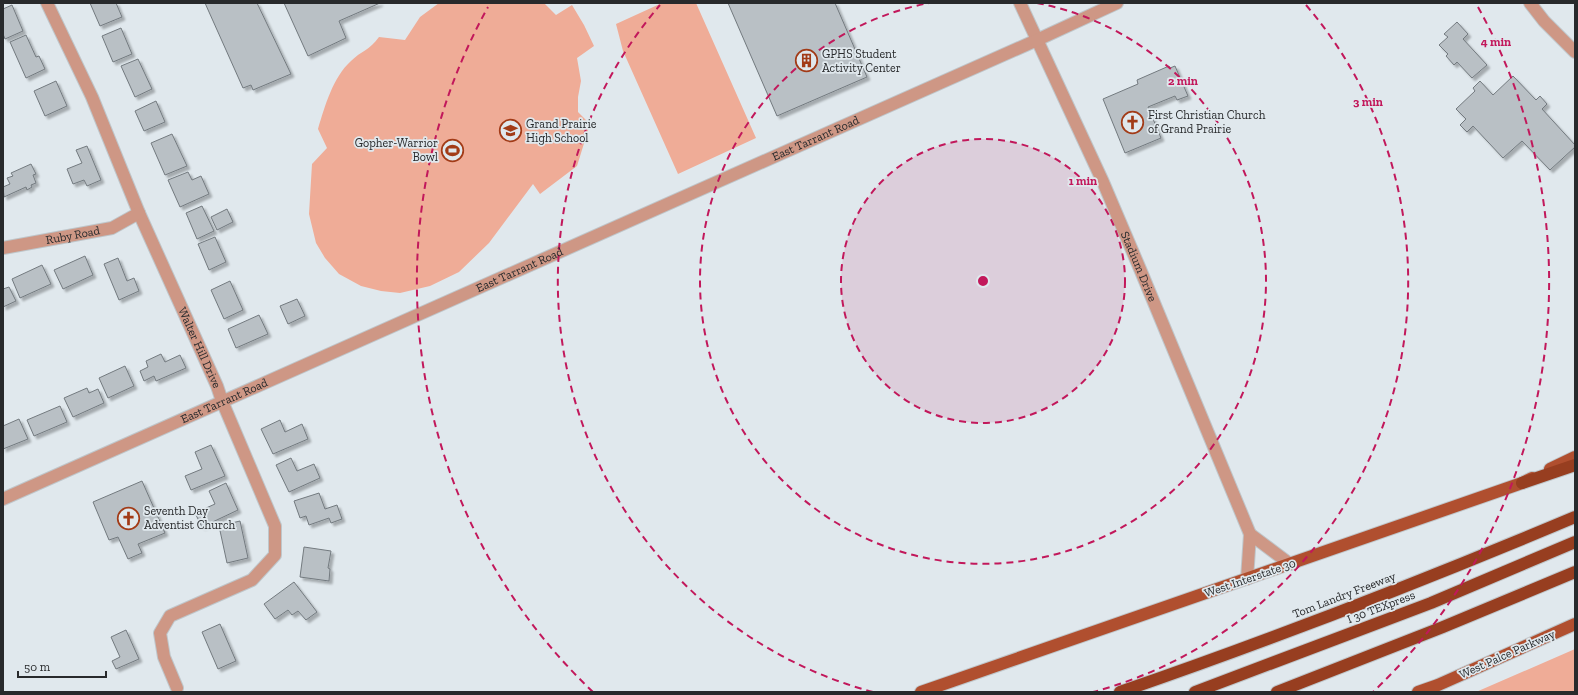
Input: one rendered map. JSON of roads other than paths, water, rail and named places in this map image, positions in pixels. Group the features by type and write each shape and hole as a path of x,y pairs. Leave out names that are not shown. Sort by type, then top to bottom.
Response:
{"highway":[{"path":"1522,483 1575,465"},
{"name":"Tom Landry Freeway","path":"1120,692 1294,630 1432,576 1575,517"},
{"name":"I 30 TEXpress","path":"1195,692 1431,603 1575,542"},
{"path":"1277,692 1450,624 1575,572"}],"main road":[{"name":"West Interstate 30","path":"921,692 1522,483 1575,457"},
{"name":"West Palce Parkway","path":"1439,688 1575,624"},
{"path":"1418,692 1439,688"}],"street":[{"name":"Walter Hill Drive","path":"47,3 92,97 139,213 218,386 222,402 275,526 275,555 252,580 170,616 160,633 164,658 177,688"},
{"name":"Stadium Drive","path":"1020,3 1103,182 1250,534 1247,579"},
{"name":"East Tarrant Road","path":"3,499 1037,40 1117,3"},
{"path":"1530,3 1544,21 1575,52"},
{"name":"Ruby Road","path":"3,248 112,228 139,213"},
{"path":"1250,534 1290,564"}],"place":[{"name":"GPHS Student Activity Center","path":"807,61"},
{"name":"First Christian Church of Grand Prairie","path":"1133,122"},
{"name":"Grand Prairie High School","path":"511,131"},
{"name":"Gopher-Warrior Bowl","path":"453,150"},
{"name":"Seventh Day Adventist Church","path":"129,518"}]}
